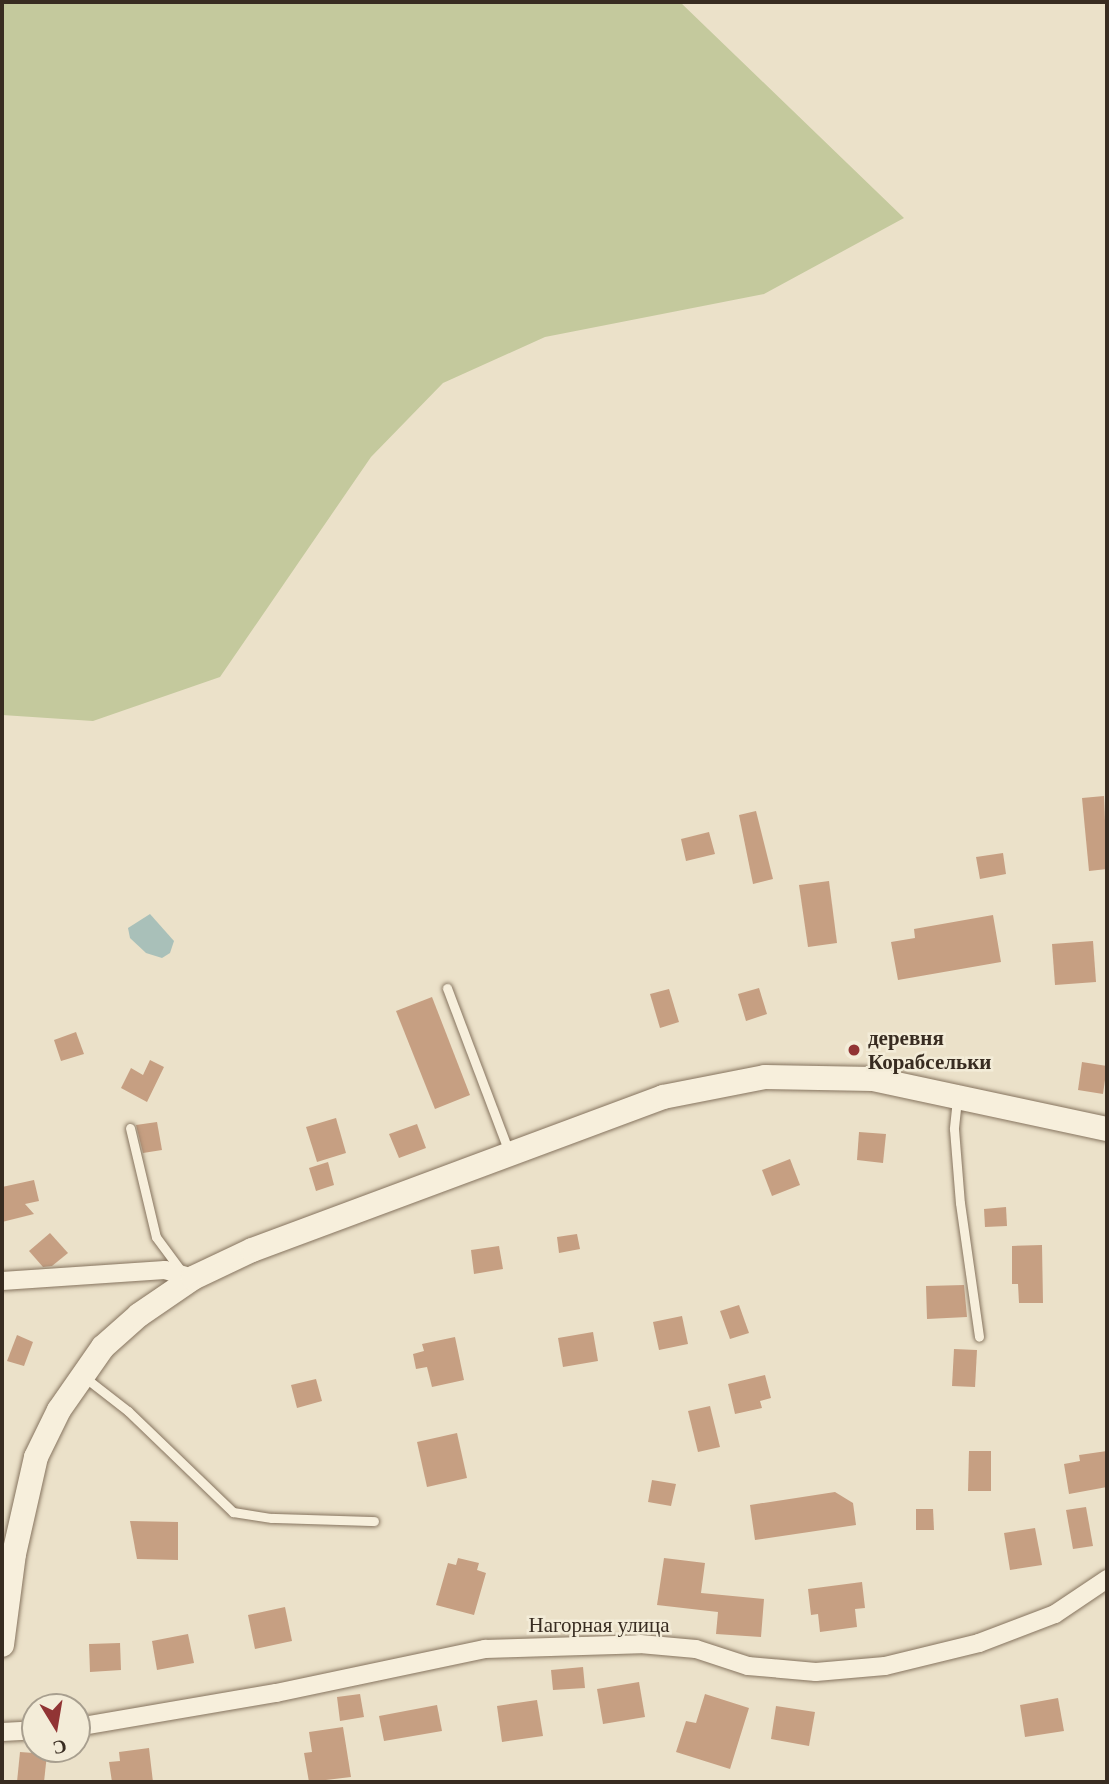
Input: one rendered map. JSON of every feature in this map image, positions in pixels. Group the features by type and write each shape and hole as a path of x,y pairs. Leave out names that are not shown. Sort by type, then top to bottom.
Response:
{"main road":[{"path":"2,1645 14,1554 36,1457 82,1375 103,1347 188,1275 509,1152 663,1097 765,1077 873,1079 1107,1129"}],"street":[{"path":"2,1281 188,1275"},
{"name":"Нагорная улица","path":"91,1725 276,1693 485,1649 640,1644 696,1649 761,1668 816,1672 884,1666 979,1643 1055,1614 1107,1579"},
{"path":"2,1732 21,1731"}],"lane":[{"path":"447,988 509,1152"},
{"path":"957,1097 954,1129 960,1203 979,1337"},
{"path":"130,1128 156,1237 188,1275"},
{"path":"82,1375 128,1411 233,1512 272,1518 374,1521"}],"green space":[{"path":"2,2 680,2 904,218 764,294 545,337 443,383 371,457 220,677 93,721 2,715"}],"water":[{"path":"150,914 174,941 170,953 162,958 146,953 130,938 128,928"}],"building":[{"path":"1104,796 1107,869 1089,871 1082,798"},
{"path":"756,811 773,879 753,884 739,815"},
{"path":"709,832 715,854 686,861 681,839"},
{"path":"1003,853 1006,874 980,879 976,857"},
{"path":"829,881 837,943 808,947 799,885"},
{"path":"993,915 1001,962 898,980 891,942 915,938 914,929"},
{"path":"1093,941 1096,982 1055,985 1052,944"},
{"path":"759,988 767,1014 746,1021 738,994"},
{"path":"669,989 679,1022 660,1028 650,994"},
{"path":"432,997 470,1095 435,1109 396,1011"},
{"path":"76,1032 84,1054 61,1061 54,1040"},
{"path":"150,1060 164,1067 147,1102 121,1088 131,1068 143,1075"},
{"path":"1082,1062 1107,1066 1103,1094 1078,1090"},
{"path":"336,1118 346,1153 317,1162 306,1127"},
{"path":"157,1122 162,1150 143,1153 136,1125"},
{"path":"417,1124 426,1148 399,1158 389,1134"},
{"path":"859,1132 886,1134 883,1163 857,1160"},
{"path":"790,1159 800,1185 772,1196 762,1170"},
{"path":"328,1162 334,1185 316,1191 309,1168"},
{"path":"34,1180 39,1201 25,1204 34,1214 2,1222 2,1187"},
{"path":"1006,1207 1007,1226 985,1227 984,1209"},
{"path":"50,1233 68,1253 52,1266 43,1267 29,1251"},
{"path":"577,1234 580,1249 559,1253 557,1237"},
{"path":"1042,1245 1043,1303 1019,1303 1018,1284 1012,1284 1012,1246"},
{"path":"499,1246 503,1269 474,1274 471,1250"},
{"path":"964,1285 967,1317 927,1319 926,1286"},
{"path":"739,1305 749,1333 730,1339 720,1311"},
{"path":"682,1316 688,1344 659,1350 653,1322"},
{"path":"593,1332 598,1361 563,1367 558,1338"},
{"path":"17,1335 33,1342 24,1366 7,1361"},
{"path":"455,1337 464,1380 432,1387 427,1367 416,1369 413,1354 424,1351 422,1344"},
{"path":"954,1349 977,1350 975,1387 952,1386"},
{"path":"765,1375 771,1398 760,1401 762,1408 735,1414 728,1384"},
{"path":"316,1379 322,1401 297,1408 291,1385"},
{"path":"710,1406 720,1447 698,1452 688,1411"},
{"path":"457,1433 467,1478 427,1487 417,1442"},
{"path":"969,1451 991,1451 991,1491 968,1491"},
{"path":"1107,1451 1107,1487 1069,1494 1064,1464 1080,1461 1079,1455"},
{"path":"652,1480 676,1484 671,1506 648,1502"},
{"path":"835,1492 853,1503 856,1525 755,1540 750,1505"},
{"path":"1086,1507 1093,1546 1073,1549 1066,1510"},
{"path":"916,1509 933,1509 934,1530 916,1530"},
{"path":"130,1521 178,1522 178,1560 137,1559"},
{"path":"1035,1528 1042,1565 1010,1570 1004,1533"},
{"path":"458,1558 479,1563 477,1570 486,1573 474,1615 436,1605 448,1563 456,1565"},
{"path":"664,1558 705,1563 701,1593 764,1599 761,1637 716,1634 718,1612 657,1605"},
{"path":"862,1582 865,1608 855,1609 857,1627 820,1632 818,1614 811,1615 808,1589"},
{"path":"285,1607 292,1641 255,1649 248,1615"},
{"path":"188,1634 194,1663 157,1670 152,1641"},
{"path":"120,1643 121,1670 90,1672 89,1644"},
{"path":"583,1667 585,1688 553,1690 551,1670"},
{"path":"639,1682 645,1717 603,1724 597,1689"},
{"path":"360,1694 364,1717 340,1721 337,1697"},
{"path":"705,1694 749,1708 730,1769 676,1752 686,1721 696,1723"},
{"path":"1058,1698 1064,1731 1025,1737 1020,1705"},
{"path":"537,1700 543,1736 502,1742 497,1706"},
{"path":"437,1705 442,1731 384,1741 379,1716"},
{"path":"776,1706 815,1712 809,1746 771,1739"},
{"path":"343,1727 351,1777 309,1782 304,1753 312,1752 309,1732"},
{"path":"149,1748 153,1782 112,1782 109,1762 120,1761 119,1752"},
{"path":"20,1752 21,1763 46,1763 44,1782 17,1782"}],"place":[{"name":"деревня Корабсельки","path":"854,1050"}]}
